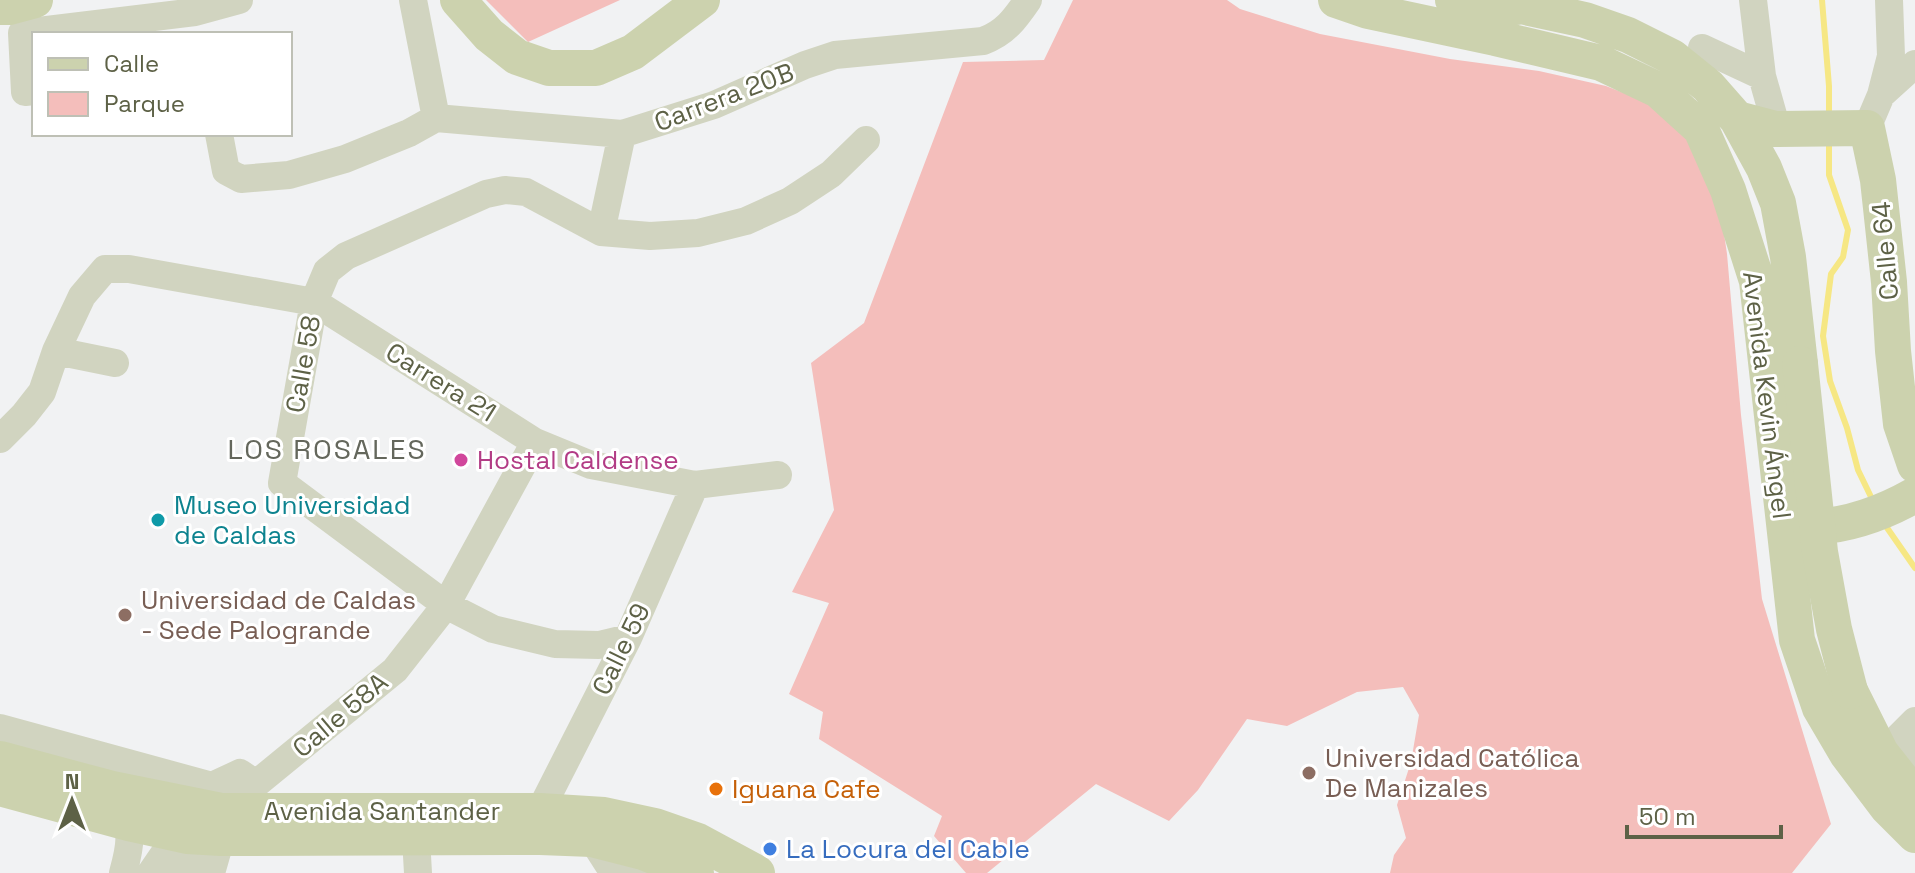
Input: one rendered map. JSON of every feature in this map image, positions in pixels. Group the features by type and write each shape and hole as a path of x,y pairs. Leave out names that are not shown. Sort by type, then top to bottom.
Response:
{"main road":[{"path":"0,7 35,0"},
{"path":"458,0 489,35 517,57 549,68 596,68 633,52 702,0"},
{"name":"Avenida Kevin Ángel","path":"1336,0 1368,11 1601,63 1658,90 1701,129 1728,190 1757,281 1797,640 1820,708 1847,754 1887,807 1915,835"},
{"path":"1453,0 1534,9"},
{"path":"1493,0 1585,20 1628,35 1672,57 1708,86 1737,119 1773,143 1856,128"},
{"name":"Calle 64","path":"1856,128 1878,180 1901,424 1915,465"},
{"name":"Avenida Kevin Ángel","path":"1773,143 1820,552 1834,629 1850,691 1902,744 1915,796"},
{"path":"1770,399 1797,507 1802,515 1829,526"},
{"path":"1790,578 1829,526 1908,499"},
{"name":"Avenida Santander","path":"0,759 112,789 210,839 540,811 604,815 655,826 698,841 757,873"},
{"name":"Avenida Santander","path":"0,788 128,823 210,839 417,855 540,837 592,839 643,852 676,870"}],"street":[{"path":"32,91 25,92 22,33 195,12 239,0"},
{"path":"219,136 226,171 241,179 289,175 345,159 409,133 436,118 413,0"},
{"name":"Carrera 20B","path":"436,118 622,134 714,105 835,55 983,41 998,36 1028,0"},
{"path":"1753,0 1773,143"},
{"path":"1881,95 1891,56 1889,0"},
{"path":"1702,48 1762,76"},
{"path":"1856,128 1881,95 1915,64"},
{"path":"622,134 601,232 650,236 698,233 746,221 790,201 821,181 866,140"},
{"name":"Calle 58","path":"446,605 282,483 314,302 327,271 346,256 486,194 505,190 526,192 601,232"},
{"name":"Carrera 21","path":"56,351 82,296 105,269 129,269 314,302 535,442 591,465 695,485 778,475"},
{"path":"0,439 42,392 56,351 115,363"},
{"path":"1893,351 1915,425"},
{"name":"Calle 58A","path":"210,839 256,784 395,670 446,605 535,442"},
{"name":"Calle 59","path":"540,811 628,638 695,485"},
{"path":"446,605 493,629 555,644 599,645 628,638"},
{"path":"0,728 212,786 240,773 256,784"},
{"path":"112,789 128,823 130,848 123,873"},
{"path":"180,872 210,839"},
{"path":"151,873 164,854 210,839"},
{"path":"592,839 608,864 634,873"}],"green space":[{"path":"486,0 620,0 528,42"},
{"path":"1073,0 1227,0 1240,9 1320,34 1450,59 1539,71 1606,86 1652,104 1695,144 1719,199 1762,599 1831,824 1792,873 1390,873 1394,855 1406,838 1397,805 1411,762 1419,715 1403,687 1357,692 1287,726 1247,719 1198,790 1169,821 1096,784 987,873 966,873 934,836 942,816 819,739 823,712 789,694 829,603 792,592 834,510 811,363 864,323 963,62 1044,60"}],"waterway":[{"path":"1822,0 1829,117"},
{"path":"1829,141 1829,175 1848,230 1843,257 1831,274 1823,336 1830,381 1858,470 1873,501"},
{"path":"1883,522 1915,568"}],"place":[{"name":"Hostal Caldense","path":"461,460"},
{"name":"Museo Universidad de Caldas","path":"158,520"},
{"name":"Universidad de Caldas - Sede Palogrande","path":"125,615"},
{"name":"Universidad Católica De Manizales","path":"1309,773"},
{"name":"Iguana Cafe","path":"716,789"},
{"name":"La Locura del Cable","path":"770,849"}],"district":[{"name":"LOS ROSALES","path":"327,449"}]}
